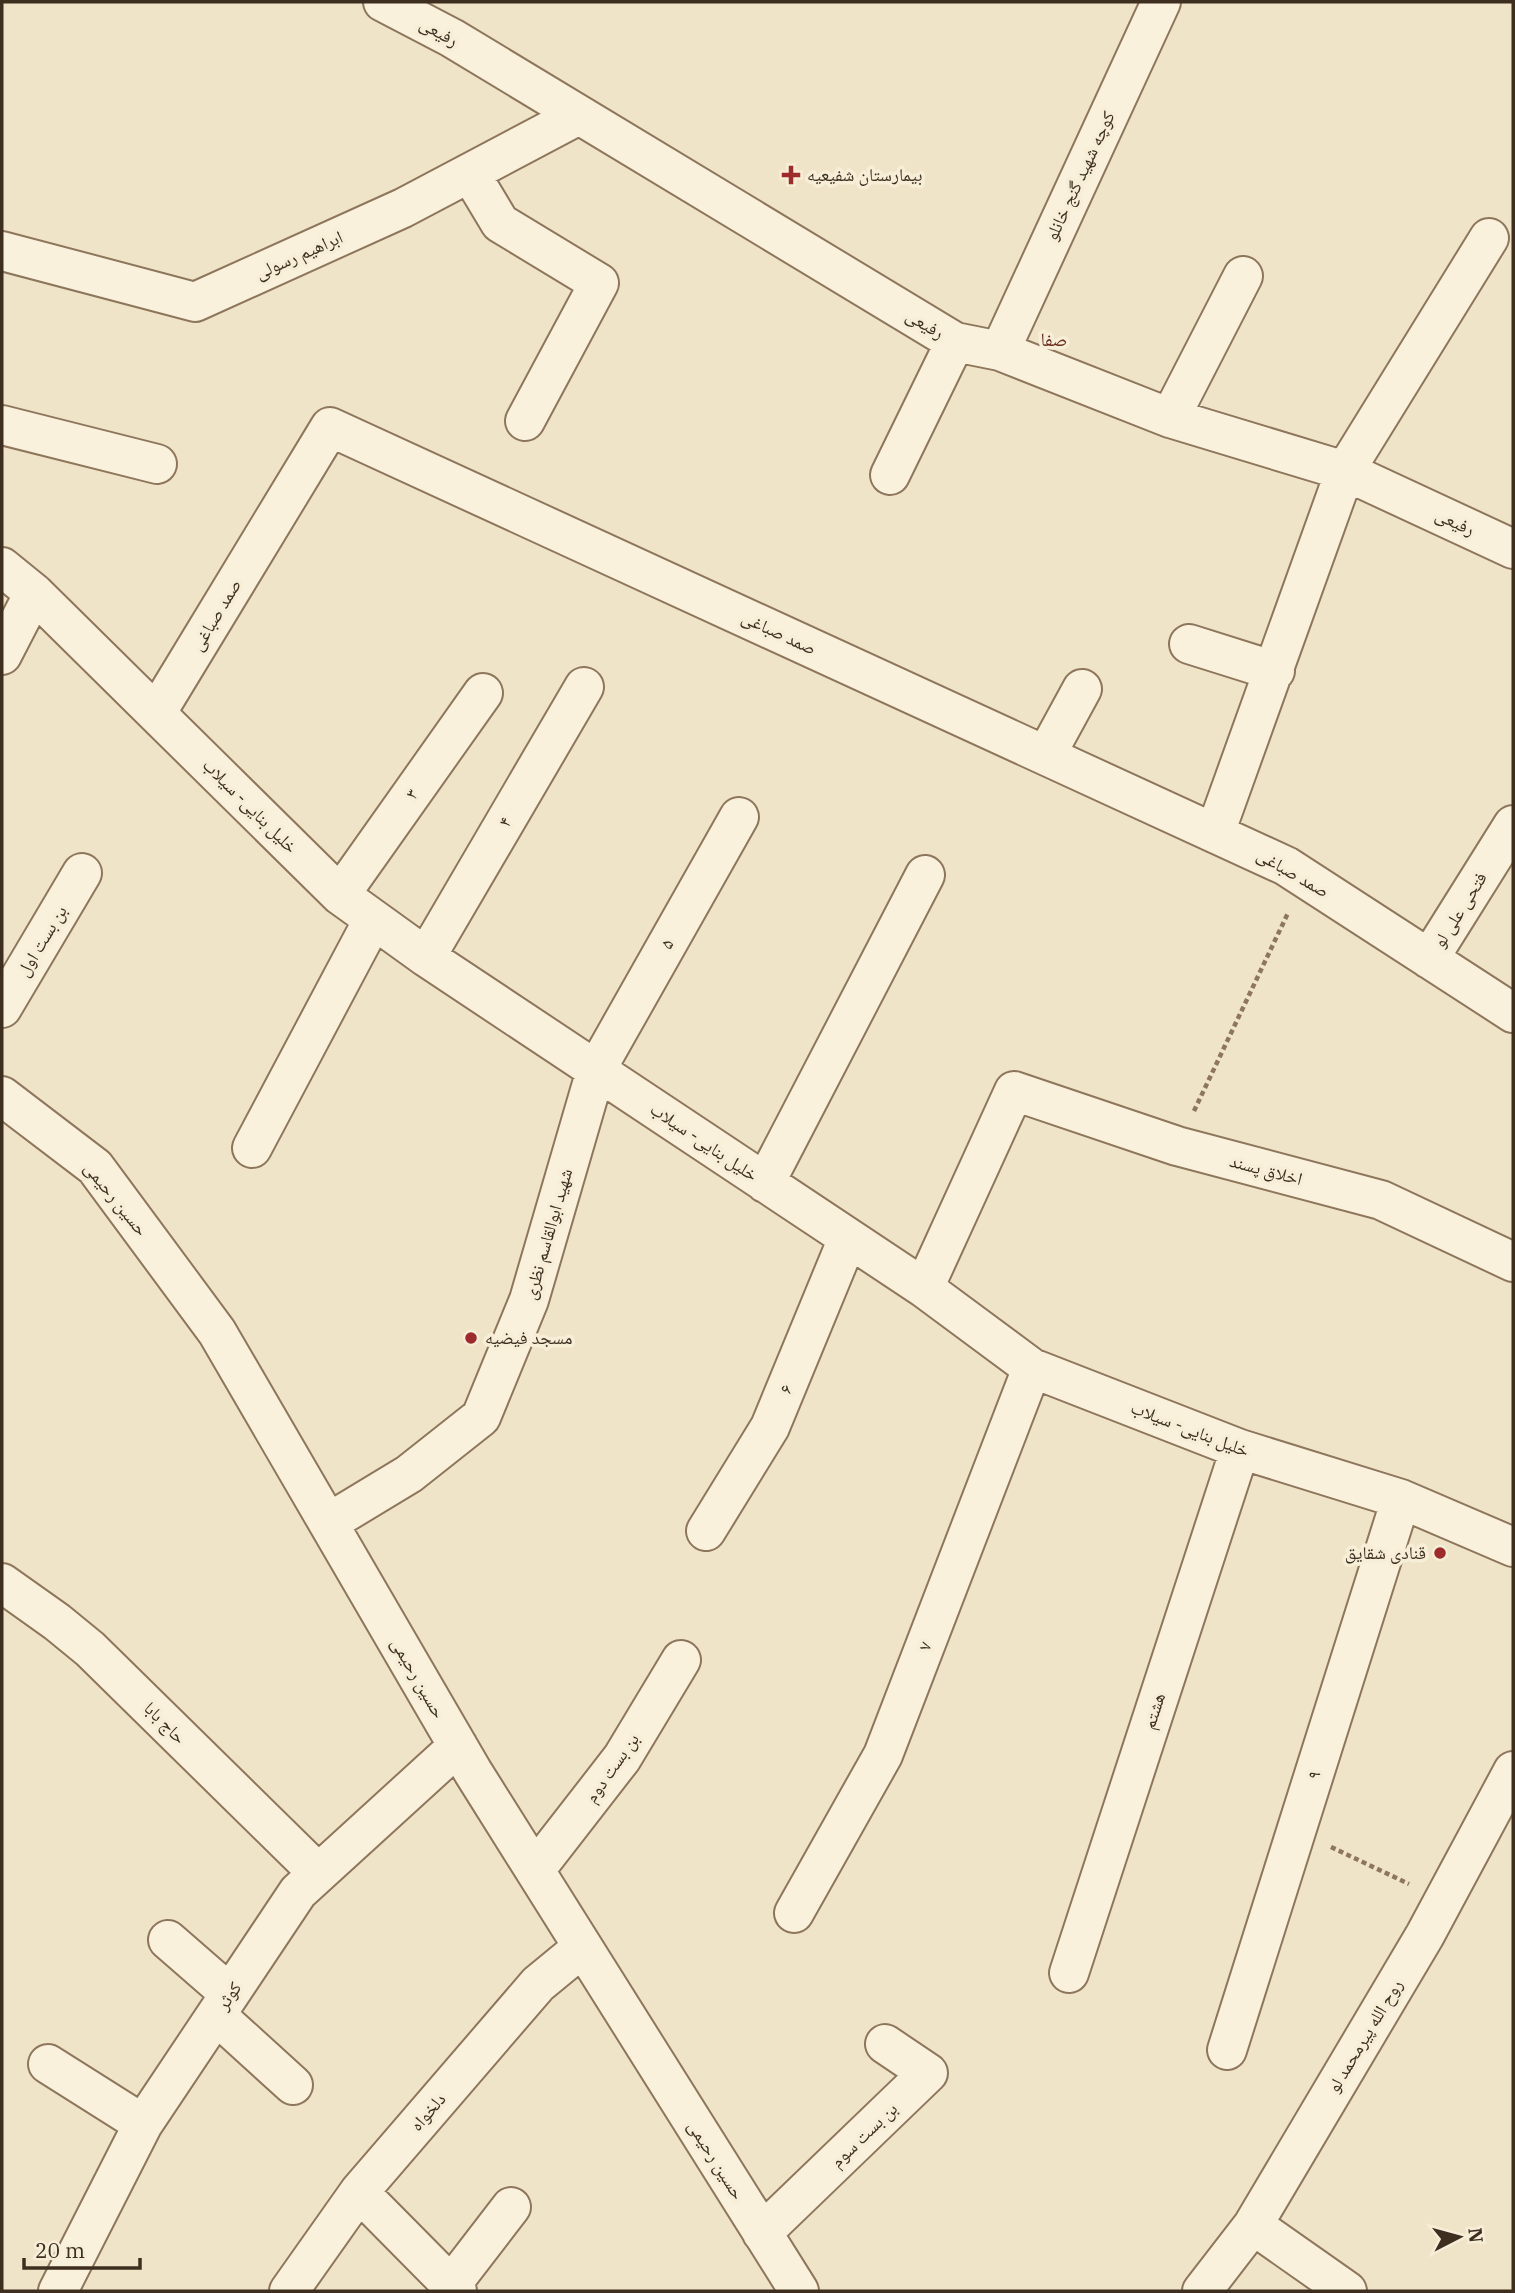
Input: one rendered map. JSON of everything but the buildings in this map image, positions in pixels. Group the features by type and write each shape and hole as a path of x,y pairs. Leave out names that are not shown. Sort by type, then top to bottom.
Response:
{"street":[{"name":"رفیعی","path":"383,2 452,38 955,342 1000,351 1170,418 1345,471 1513,550"},
{"name":"کوچه شهید گنج خانلو","path":"1000,351 1161,2"},
{"name":"ابراهیم رسولی","path":"4,260 195,302 403,208 579,115"},
{"path":"470,173 500,223 599,283 525,421"},
{"path":"1215,833 1345,471 1489,238"},
{"path":"1170,418 1243,276"},
{"path":"890,475 955,342"},
{"path":"2,425 157,464"},
{"name":"صمد صباغی","path":"157,712 330,427 1286,866 1513,1013"},
{"name":"خلیل بنایی- سیلاب","path":"2,567 34,593 157,712 340,895 426,957 924,1288 1032,1368 1240,1449 1401,1499 1513,1547"},
{"path":"2,655 34,593"},
{"path":"1189,644 1275,671"},
{"name":"۴","path":"426,957 584,687"},
{"path":"1046,755 1082,689"},
{"name":"۳","path":"340,895 483,693"},
{"name":"۵","path":"596,1070 739,817"},
{"name":"فتحی علی لو","path":"1429,959 1513,825"},
{"name":"بن بست اول","path":"2,1008 82,873"},
{"path":"765,1183 925,876"},
{"path":"252,1148 373,920"},
{"name":"شهید ابوالقاسم نظری","path":"328,1523 409,1475 481,1417 529,1300 596,1070"},
{"name":"اخلاق پسند","path":"924,1288 1014,1091 1177,1146 1381,1200 1513,1262"},
{"name":"حسین رحیمی","path":"2,1096 95,1167 217,1332 458,1746 799,2291"},
{"name":"۶","path":"706,1531 770,1427 848,1238"},
{"name":"۷","path":"794,1913 883,1755 1032,1368"},
{"name":"هشتم","path":"1069,1973 1240,1449"},
{"name":"۹","path":"1227,2050 1401,1499"},
{"name":"حاج بابا","path":"2,1583 90,1649 318,1874"},
{"name":"بن بست دوم","path":"535,1870 622,1758 681,1660"},
{"name":"کوثر","path":"58,2291 143,2124 298,1892 458,1746"},
{"name":"روح الله پیرمحمد لو","path":"1202,2291 1252,2225 1444,1901 1513,1771"},
{"path":"168,1940 293,2085"},
{"name":"دلخواه","path":"289,2291 359,2192 538,1984 583,1947"},
{"name":"بن بست سوم","path":"762,2233 928,2073 885,2044"},
{"path":"48,2064 143,2124"},
{"path":"359,2192 454,2288 511,2207"},
{"path":"1252,2225 1347,2291"}],"path":[{"path":"1177,1146 1305,878"},
{"path":"1296,1830 1444,1901"}],"place":[{"name":"بیمارستان شفیعیه","path":"791,175"},
{"name":"مسجد فیضیه","path":"471,1338"},
{"name":"قنادی شقایق","path":"1440,1553"}],"district":[{"name":"صفا","path":"1054,339"}]}
